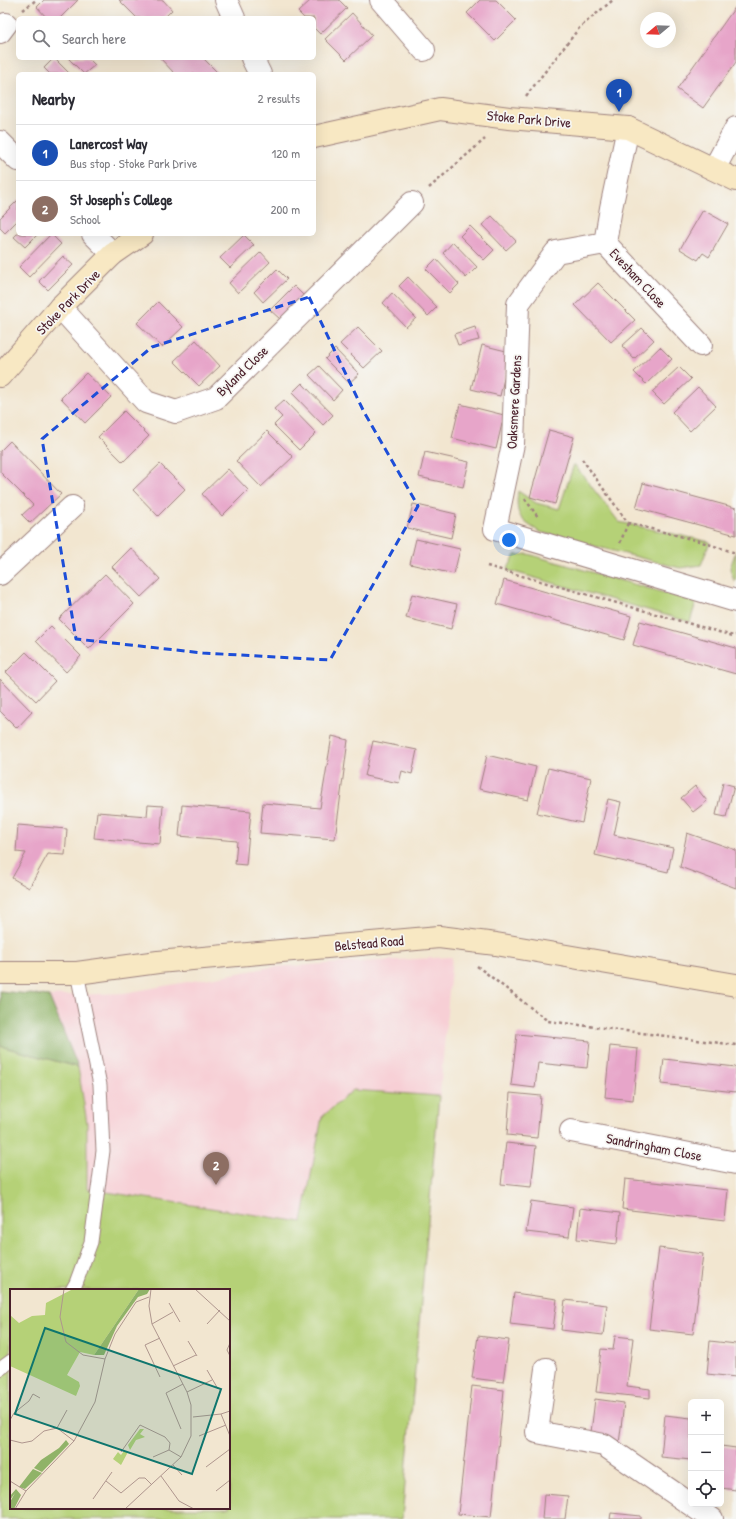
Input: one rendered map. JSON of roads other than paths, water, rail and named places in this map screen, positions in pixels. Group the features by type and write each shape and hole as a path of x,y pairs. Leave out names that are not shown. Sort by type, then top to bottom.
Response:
{"street":[{"path":"226,0 233,16"},
{"path":"381,0 424,50"},
{"path":"253,60 259,72"},
{"name":"Stoke Park Drive","path":"316,137 440,109 509,118 628,128 736,180"},
{"name":"Evesham Close","path":"628,128 611,208 606,243 701,345"},
{"path":"714,169 736,128"},
{"path":"0,142 16,158"},
{"name":"Byland Close","path":"60,308 146,402 176,412 216,398 412,203"},
{"path":"95,236 113,254"},
{"name":"Stoke Park Drive","path":"0,376 60,308 113,254 139,236"},
{"name":"Oaksmere Gardens","path":"606,243 556,252 518,304 513,444 495,529 736,601"},
{"path":"0,574 72,507"},
{"name":"Belstead Road","path":"0,973 77,974 158,962 439,937 496,944 736,984"},
{"name":"Sandringham Close","path":"572,1131 736,1163"},
{"path":"546,1369 537,1432 604,1445 712,1519"}],"lane":[{"path":"73,1289 91,1242 103,1151 100,1085 77,974"},
{"path":"0,1369 10,1363"}],"place":[{"name":"Lanercost Way","path":"619,112"},
{"name":"St Joseph's College","path":"216,1185"}]}
